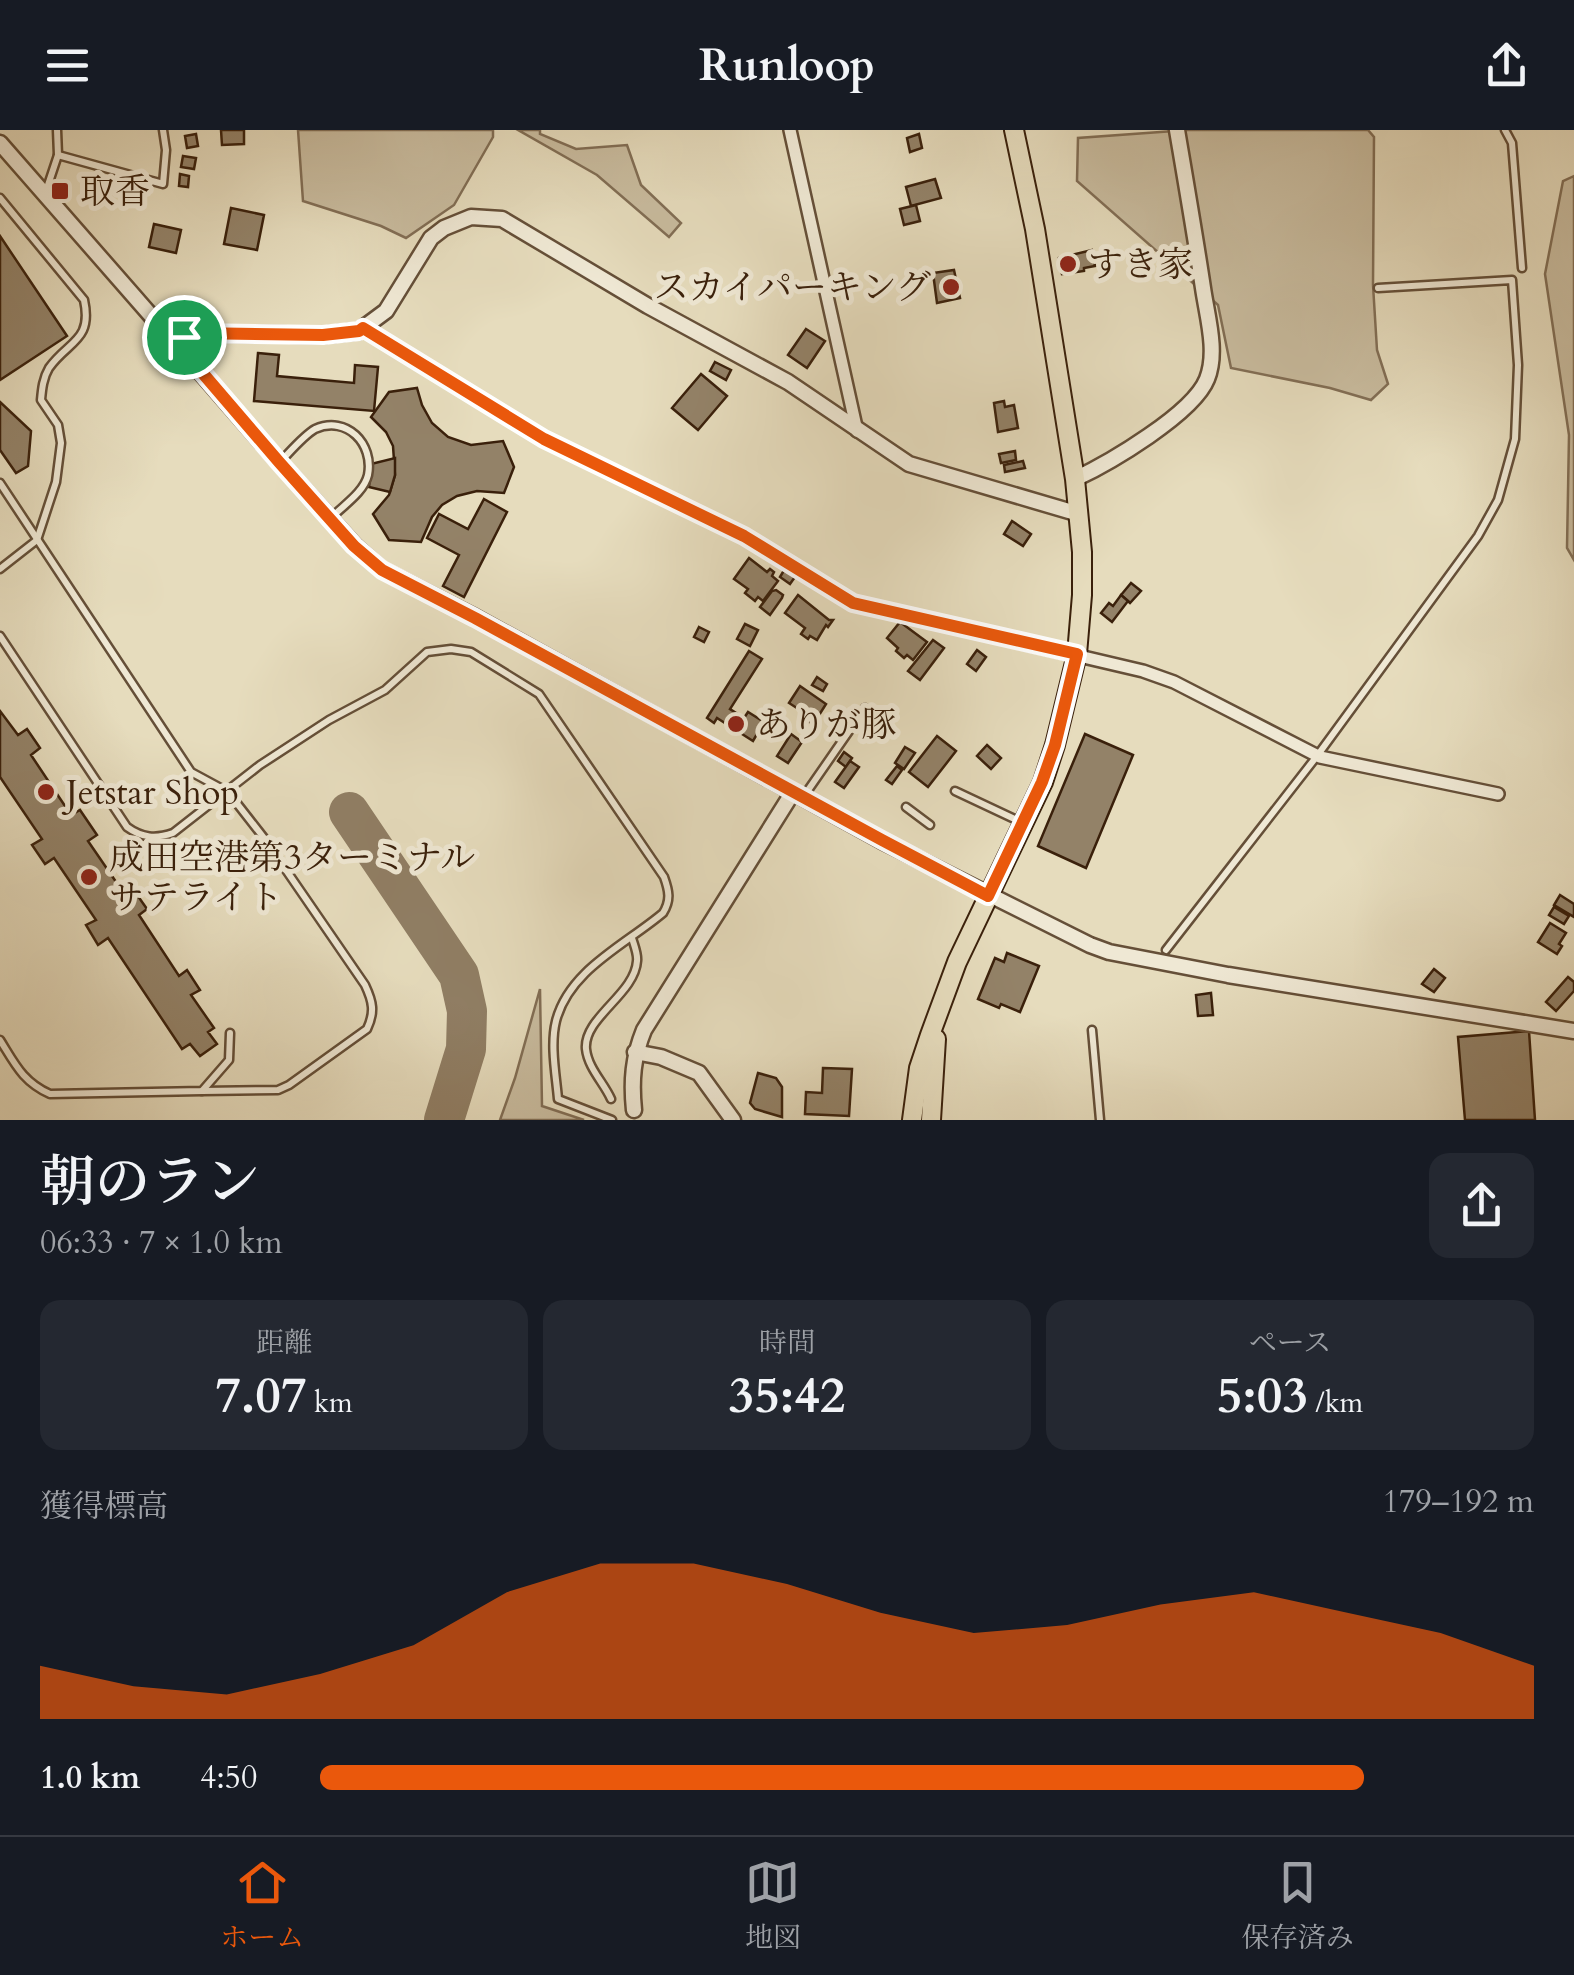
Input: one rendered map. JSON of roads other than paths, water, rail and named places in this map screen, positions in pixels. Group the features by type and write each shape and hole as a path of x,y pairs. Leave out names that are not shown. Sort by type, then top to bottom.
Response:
{"main road":[{"path":"912,1120 919,1068 938,1014 957,962 1042,782 1077,654 1082,595 1075,478 1035,228 1014,130"},
{"path":"931,1120 938,1014"}],"street":[{"path":"790,130 857,431"},
{"path":"1075,478 1114,458 1182,411 1206,382 1211,365 1198,252 1177,130"},
{"path":"0,143 354,546 382,570 798,794 886,835 988,896 1090,945 1228,975 1574,1032"},
{"path":"176,342 192,333 323,335 359,331 386,311 431,238 471,217 502,219 648,306 788,382 908,464 1079,514"},
{"path":"363,328 544,439 744,536 853,603 1144,671 1174,682 1317,756 1498,794"},
{"path":"634,1110 635,1052 644,1030 798,794"},
{"path":"635,1052 660,1057 698,1073 733,1120"}],"lane":[{"path":"45,195 58,155 57,130"},
{"path":"58,155 163,184 163,130"},
{"path":"1506,130 1512,143 1522,268"},
{"path":"0,198 84,300 87,314 79,339 49,368 42,384 41,400 58,425 62,443 56,482 37,540 0,569"},
{"path":"1166,950 1317,756 1478,536 1498,500 1515,439 1518,366 1512,280 1378,288"},
{"path":"279,462 314,430 336,424 352,430 364,444 368,478 330,518"},
{"path":"0,483 191,772 228,792 264,838 373,1003 373,1018 359,1037 289,1085 266,1092 50,1094 26,1080 0,1040"},
{"path":"0,636 127,827 158,838 172,833 260,765 384,690 427,652 471,652 539,694 664,877 670,892 663,914 580,976 555,1024 558,1099 612,1120"},
{"path":"798,794 865,708"},
{"path":"955,790 1024,823"},
{"path":"906,807 930,825"},
{"path":"610,1100 586,1048 588,1034 630,981 637,962 632,938"},
{"path":"1092,1030 1100,1120"},
{"path":"202,1091 229,1060 230,1033"}],"place":[{"name":"取香","path":"60,191"},
{"name":"すき家","path":"1068,264"},
{"name":"スカイパーキング","path":"951,287"},
{"name":"ありが豚","path":"736,724"},
{"name":"Jetstar Shop","path":"46,792"},
{"name":"成田空港第3ターミナル サテライト","path":"89,877"}]}
